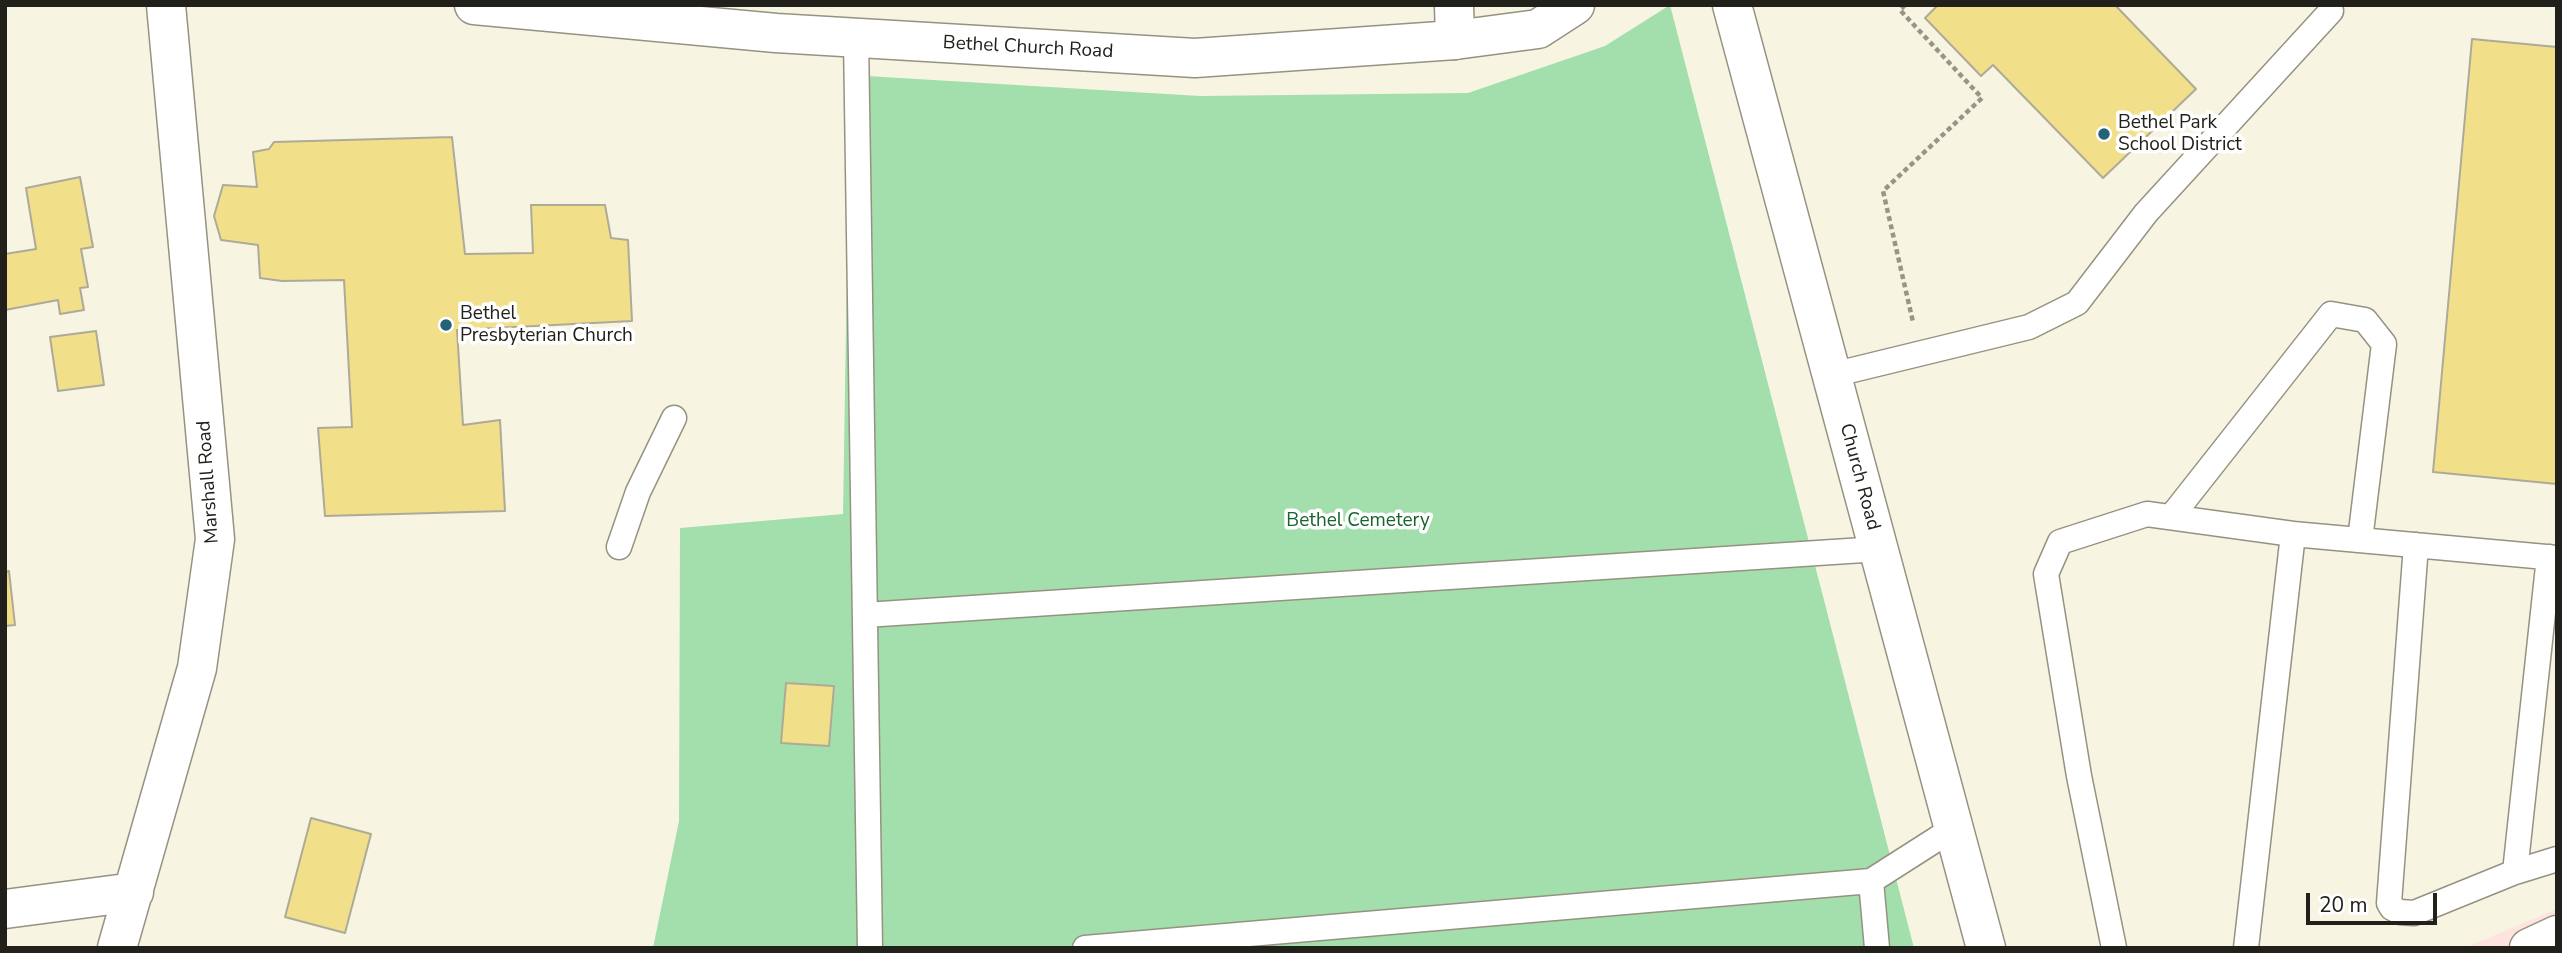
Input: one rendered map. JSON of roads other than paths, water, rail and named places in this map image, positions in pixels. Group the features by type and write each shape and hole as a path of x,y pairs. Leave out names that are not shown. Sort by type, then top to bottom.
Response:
{"street":[{"name":"Marshall Road","path":"117,948 197,668 215,539 166,5"},
{"name":"Bethel Church Road","path":"474,5 856,38 1195,58 1454,22 1538,29 1575,5"},
{"name":"Church Road","path":"1732,5 1986,948"},
{"path":"5,909 134,892"},
{"path":"2529,948 2557,935"}],"lane":[{"path":"1832,375 2029,327 2077,303 2146,213 2331,11"},
{"path":"856,38 870,948"},
{"path":"2171,517 2331,314 2365,320 2384,344 2360,540"},
{"path":"619,547 638,492 674,418"},
{"path":"2114,948 2079,776 2046,574 2060,542 2147,514 2293,534 2553,558 2515,872"},
{"path":"2246,948 2293,534"},
{"path":"2416,545 2389,904 2400,912 2414,913 2515,872 2557,859"},
{"path":"865,615 1879,549"},
{"path":"1085,948 1871,881 1954,828"},
{"path":"1871,881 1877,948"}],"place":[{"name":"Bethel Park School District","path":"2104,134"},
{"name":"Bethel Presbyterian Church","path":"446,325"}],"park label":[{"name":"Bethel Cemetery","path":"1358,521"}]}
